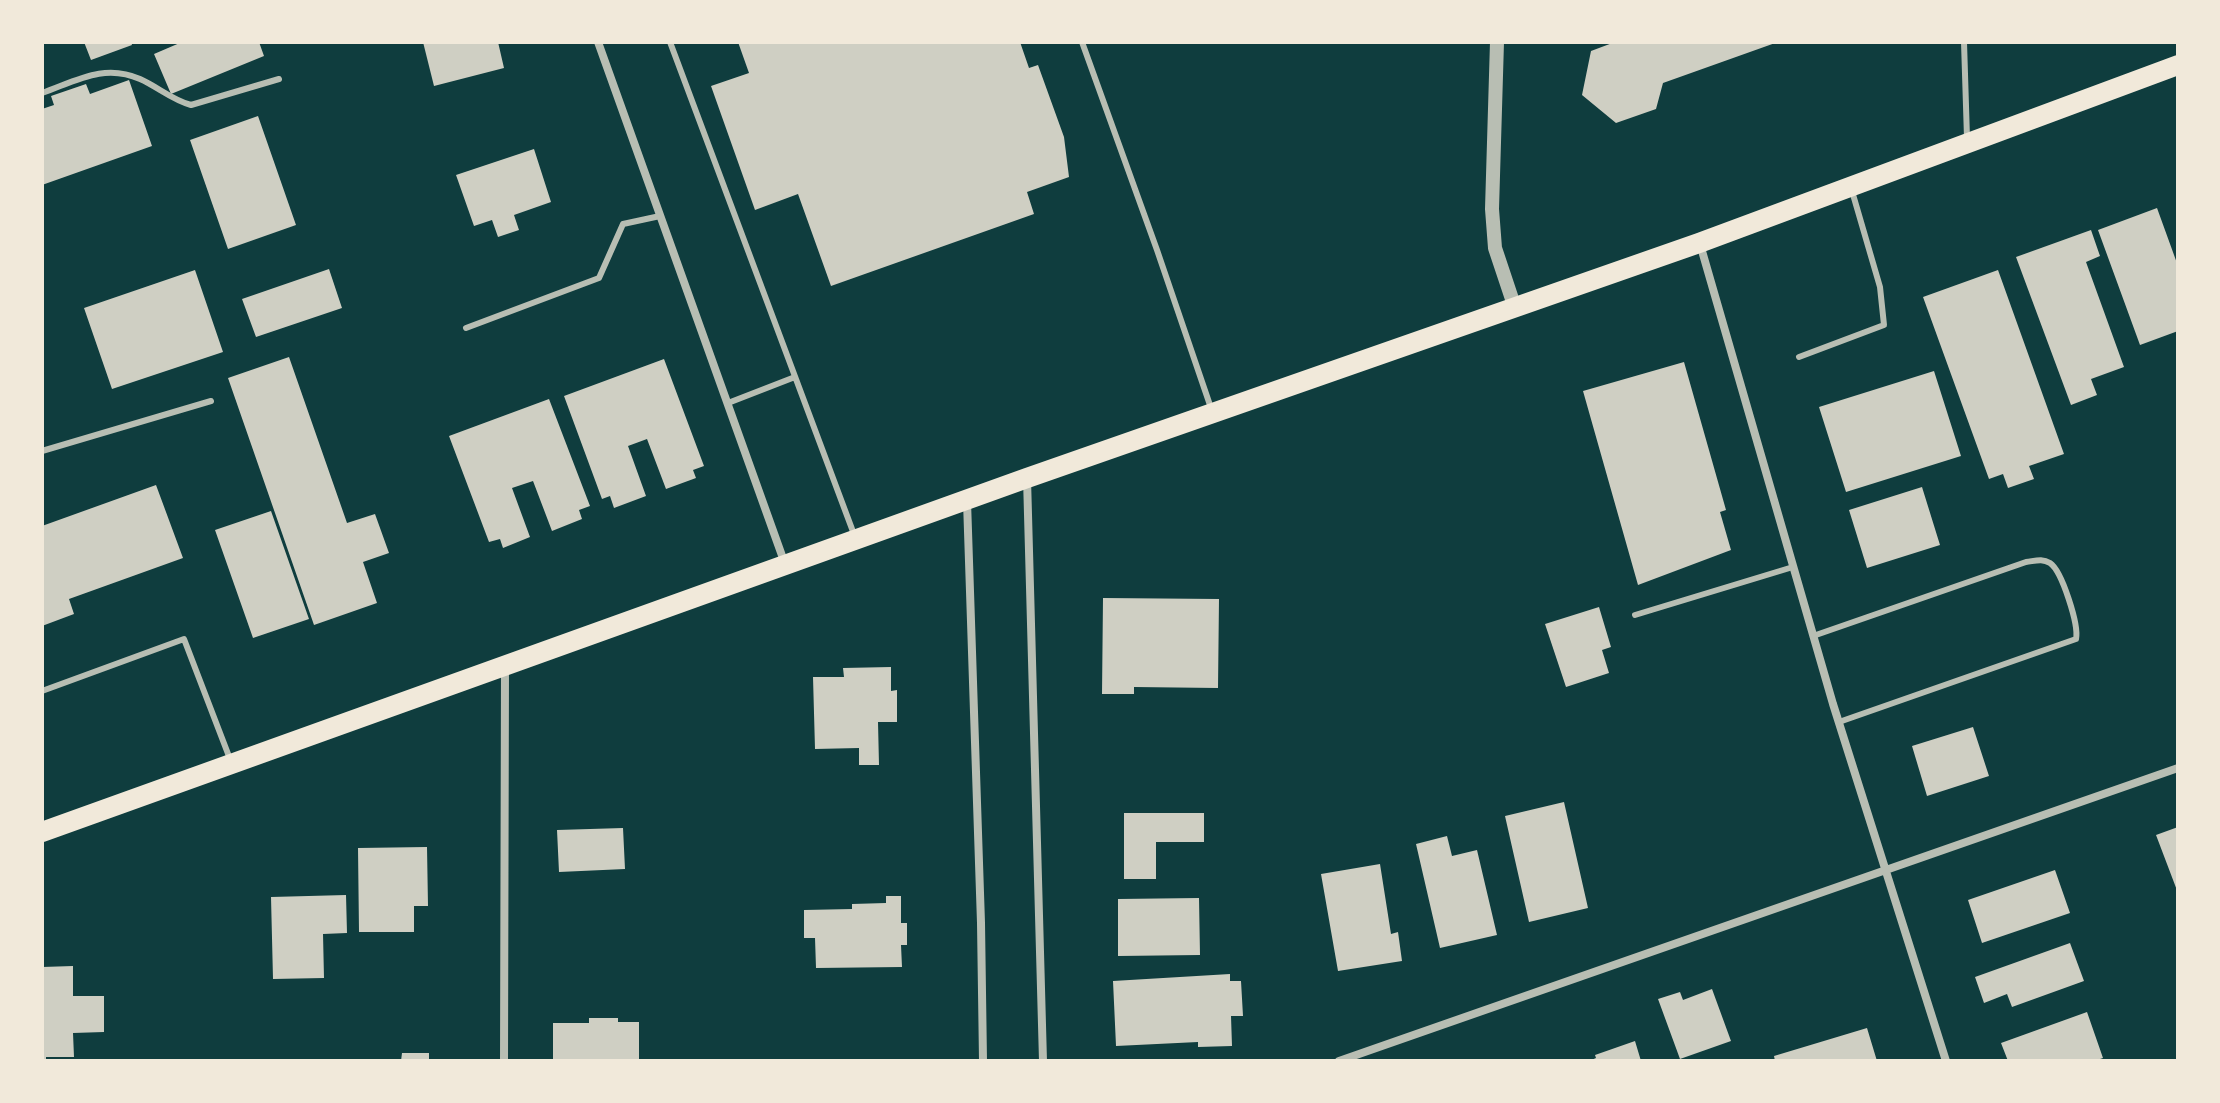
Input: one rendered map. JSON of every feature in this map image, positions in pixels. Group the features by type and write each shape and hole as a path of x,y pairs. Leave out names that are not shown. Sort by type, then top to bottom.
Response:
{"main road":[{"path":"42,832 2177,70"}],"street":[{"path":"598,42 785,565"},
{"path":"1497,42 1492,209 1495,248 1515,308"},
{"path":"1699,243 1813,636 1946,1061"},
{"path":"1027,478 1043,1061"},
{"path":"967,500 983,1061"},
{"path":"504,1061 505,665"},
{"path":"1339,1061 2178,768"}],"lane":[{"path":"670,42 856,540"},
{"path":"1082,42 1213,414"},
{"path":"1964,42 1967,144"},
{"path":"42,93 88,74 105,71 140,79 191,105 279,79"},
{"path":"1799,357 1884,325 1880,287 1851,187"},
{"path":"466,328 599,278 623,224 660,216"},
{"path":"728,403 795,377"},
{"path":"42,451 211,401"},
{"path":"1813,636 2026,562 2043,559 2054,566 2076,621 2076,639 1839,722"},
{"path":"1635,615 1793,567"},
{"path":"42,691 184,639 232,764"}],"building":[{"path":"84,42 131,42 132,45 91,60"},
{"path":"182,42 259,42 264,56 171,94 154,54"},
{"path":"423,42 498,42 504,68 434,86"},
{"path":"738,42 1020,42 1029,68 1038,65 1064,137 1069,177 1027,192 1034,214 831,286 798,194 755,210 711,86 749,73"},
{"path":"1615,42 1778,42 1663,83 1656,109 1616,123 1582,95 1591,51"},
{"path":"129,80 152,146 42,185 42,109 54,105 51,96 86,84 90,94"},
{"path":"258,116 296,225 228,249 190,140"},
{"path":"534,149 551,202 514,215 519,230 498,237 492,220 474,226 456,175"},
{"path":"2157,208 2178,266 2178,331 2140,345 2098,230"},
{"path":"2091,230 2100,256 2086,262 2124,367 2091,379 2097,395 2071,405 2016,257"},
{"path":"329,269 342,308 256,337 242,299"},
{"path":"195,270 223,352 112,389 84,308"},
{"path":"1998,270 2064,454 2029,466 2034,479 2008,488 2003,474 1989,479 1923,297"},
{"path":"289,357 347,523 375,514 389,553 363,562 377,603 314,625 228,378"},
{"path":"664,359 704,466 693,470 696,478 666,489 647,439 628,446 646,496 614,508 610,496 602,499 564,396"},
{"path":"1684,362 1726,510 1720,512 1731,550 1638,585 1583,391"},
{"path":"1934,371 1961,456 1846,492 1819,407"},
{"path":"549,399 590,506 579,510 582,519 552,531 533,481 512,488 530,537 503,548 500,539 489,542 449,436"},
{"path":"156,485 183,558 69,599 74,614 42,626 42,526"},
{"path":"1922,487 1940,545 1867,568 1849,510"},
{"path":"271,511 309,619 253,638 215,530"},
{"path":"1103,598 1219,599 1218,688 1134,687 1134,694 1102,694"},
{"path":"1599,607 1611,647 1602,650 1609,673 1566,687 1545,624"},
{"path":"891,667 891,691 897,690 897,722 878,722 879,765 859,765 859,748 815,749 813,677 844,677 843,668"},
{"path":"1973,727 1989,776 1927,796 1912,746"},
{"path":"1564,802 1588,908 1529,922 1505,816"},
{"path":"1124,813 1204,813 1204,842 1156,842 1156,879 1124,879"},
{"path":"2178,827 2178,893 2156,835"},
{"path":"623,828 625,869 559,872 557,830"},
{"path":"1447,836 1452,856 1477,850 1497,935 1440,948 1416,844"},
{"path":"427,847 428,906 414,906 414,932 359,932 358,848"},
{"path":"1380,864 1391,934 1398,932 1402,961 1338,971 1321,874"},
{"path":"2055,870 2070,913 1982,943 1968,900"},
{"path":"346,895 347,933 323,934 324,978 273,979 271,897"},
{"path":"886,896 901,896 901,923 907,923 907,945 901,945 902,967 816,968 815,938 804,938 804,910 852,909 852,904 886,903"},
{"path":"1199,898 1200,955 1118,956 1118,899"},
{"path":"2070,943 2084,981 2012,1007 2007,994 1984,1003 1975,977"},
{"path":"73,966 73,996 104,996 104,1032 73,1033 74,1057 46,1057 46,1061 42,1061 42,967"},
{"path":"1230,974 1230,981 1241,981 1243,1016 1231,1016 1232,1046 1198,1047 1198,1042 1116,1046 1113,981"},
{"path":"1712,989 1731,1041 1680,1059 1658,999 1680,992 1683,1000"},
{"path":"2087,1012 2103,1058 2094,1061 2008,1061 2001,1043"},
{"path":"589,1018 639,1022 639,1061 553,1061 553,1023 589,1023"},
{"path":"1867,1028 1877,1061 1775,1061 1774,1056"},
{"path":"1635,1041 1641,1061 1589,1061 1596,1058 1595,1055"},
{"path":"402,1053 429,1053 429,1061 401,1061"}]}
